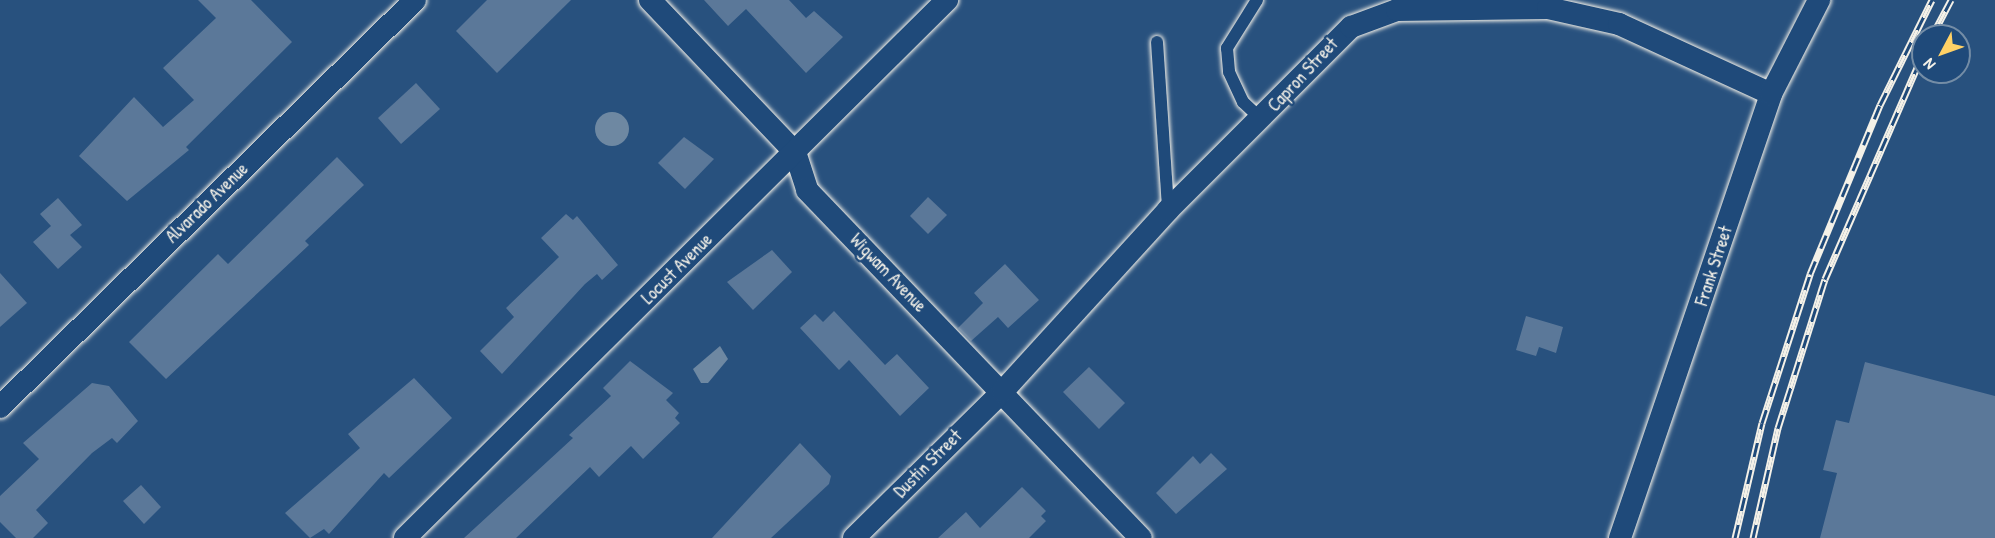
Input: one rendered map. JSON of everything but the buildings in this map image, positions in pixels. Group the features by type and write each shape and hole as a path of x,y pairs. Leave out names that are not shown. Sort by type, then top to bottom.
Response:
{"street":[{"name":"Alvarado Avenue","path":"0,407 415,0"},
{"name":"Wigwam Avenue","path":"650,0 795,152 807,190 1003,391 1141,538"},
{"name":"Locust Avenue","path":"405,538 947,0"},
{"name":"Frank Street","path":"1620,538 1771,94 1819,0"},
{"name":"Capron Street","path":"1003,391 1168,210 1351,27 1397,10 1548,8 1619,24 1771,94"},
{"name":"Dustin Street","path":"854,538 1003,391"}],"lane":[{"path":"1257,0 1227,48 1229,72 1243,102 1261,119"},
{"path":"1157,42 1168,210"}],"water":[{"path":"612,112 624,117 629,129 624,141 612,146 600,141 595,129 600,117"},
{"path":"720,346 728,359 708,383 701,383 693,369"}],"railway":[{"path":"1735,538 1762,423 1810,274 1880,105 1932,0"},
{"path":"1938,24 1951,0"},
{"path":"1753,538 1778,428 1825,279 1911,82"}]}
